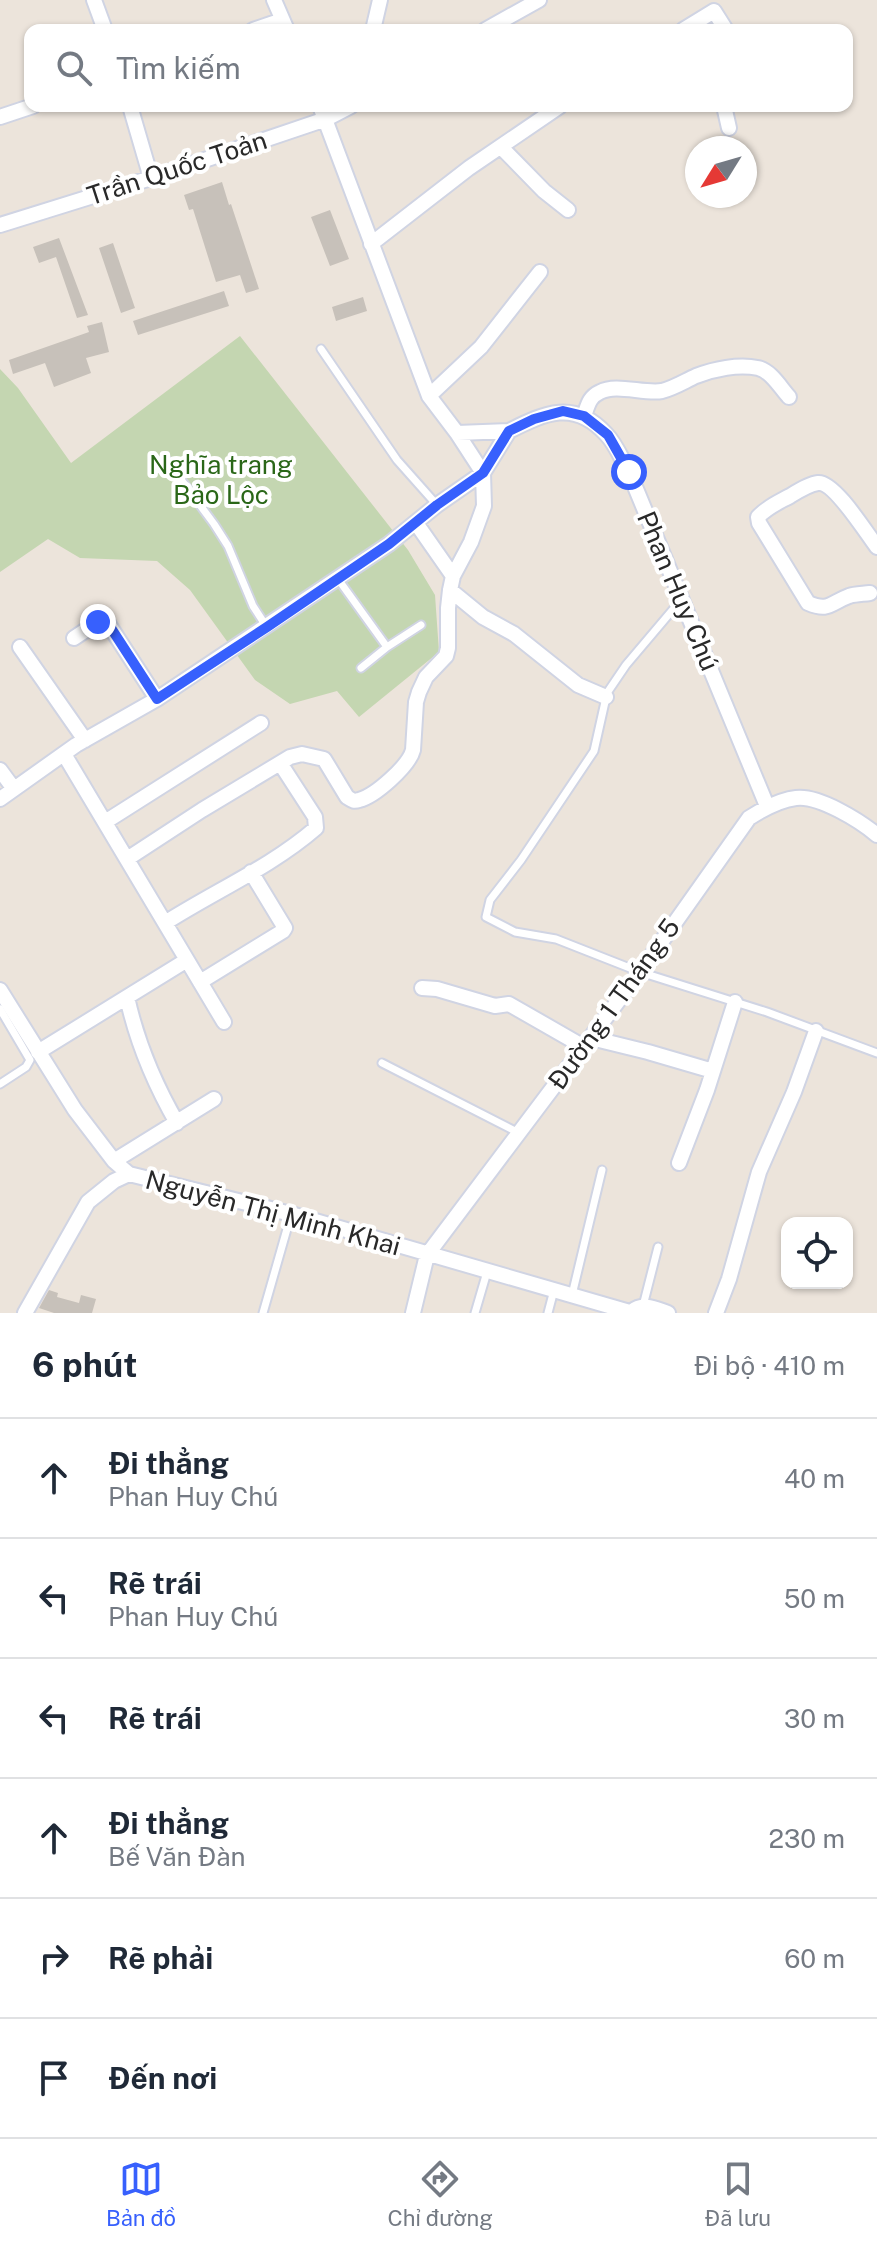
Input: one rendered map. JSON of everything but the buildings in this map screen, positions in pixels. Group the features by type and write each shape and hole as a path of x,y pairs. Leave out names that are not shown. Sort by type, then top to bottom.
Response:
{"street":[{"path":"94,0 103,24"},
{"path":"274,0 284,24"},
{"path":"374,24 380,0"},
{"path":"496,24 539,0"},
{"path":"693,24 714,11 722,24"},
{"path":"0,117 24,109"},
{"path":"132,112 151,178"},
{"path":"371,244 469,168 551,112"},
{"path":"725,112 729,128"},
{"path":"127,859 280,763 302,754 324,759 347,797 359,801 366,797 401,771 412,757 416,702 422,683 440,664 448,648 451,583 484,506 483,473 429,396 323,113"},
{"name":"Trần Quốc Toản","path":"0,225 151,178 323,113"},
{"path":"501,147 544,191 568,210"},
{"path":"429,396 481,347 540,272"},
{"path":"457,433 509,431 534,419 563,411 584,416 589,399 604,390 667,390 699,375 738,367 758,368 768,373 789,397"},
{"name":"Phan Huy Chú","path":"584,416 608,435 629,472 767,806"},
{"path":"0,799 85,740 157,699 267,627 416,523 483,473 509,431"},
{"path":"875,593 850,596 827,608 808,603 758,517 764,510 795,493 824,483 836,493 877,547"},
{"path":"416,523 451,583 483,617 514,634 578,685 606,697"},
{"path":"74,638 98,622 109,625 157,699"},
{"path":"20,647 85,740"},
{"path":"105,822 261,723"},
{"path":"64,754 224,1022"},
{"path":"165,923 300,842 316,828 315,817 280,763"},
{"path":"0,770 14,789"},
{"path":"767,806 799,797 828,804 875,830"},
{"name":"Đường 1 Tháng 5","path":"413,1313 427,1255 640,972 749,818 767,806"},
{"path":"200,982 285,928 251,872"},
{"path":"38,1052 187,960"},
{"path":"422,988 437,989 495,1006 509,1004 587,1042 648,1052 713,1071"},
{"name":"Nguyễn Thị Minh Khai","path":"0,990 75,1110 114,1161 129,1174 291,1214 572,1295 635,1311 668,1313"},
{"path":"127,997 136,1036 177,1123"},
{"path":"679,1163 735,1002"},
{"path":"716,1313 729,1279 759,1172 794,1092 816,1031"},
{"path":"114,1161 214,1099"},
{"path":"25,1313 88,1202 114,1181 129,1174"}],"lane":[{"path":"321,349 402,466 437,505"},
{"path":"165,458 228,546 253,606 267,627"},
{"path":"338,579 387,647"},
{"path":"682,599 626,665 607,693 594,751 521,860 490,900 486,917 515,932 556,939 640,972 877,1053"},
{"path":"361,668 421,625"},
{"path":"0,1009 30,1060 26,1067 0,1084"},
{"path":"382,1063 519,1133"},
{"path":"572,1295 602,1170"},
{"path":"263,1313 291,1214"},
{"path":"635,1311 658,1247"},
{"path":"475,1313 487,1272"},
{"path":"548,1313 554,1290"}],"green space":[{"name":"Nghĩa trang Bảo Lộc","path":"240,336 408,550 435,595 439,652 359,717 337,691 290,704 255,680 190,590 157,561 80,558 48,539 0,572 0,369 18,388 71,463"}],"route":[{"path":"98,622 109,625 157,699 389,544 483,473 509,431 534,419 563,411 584,416 608,435 629,472"}]}
